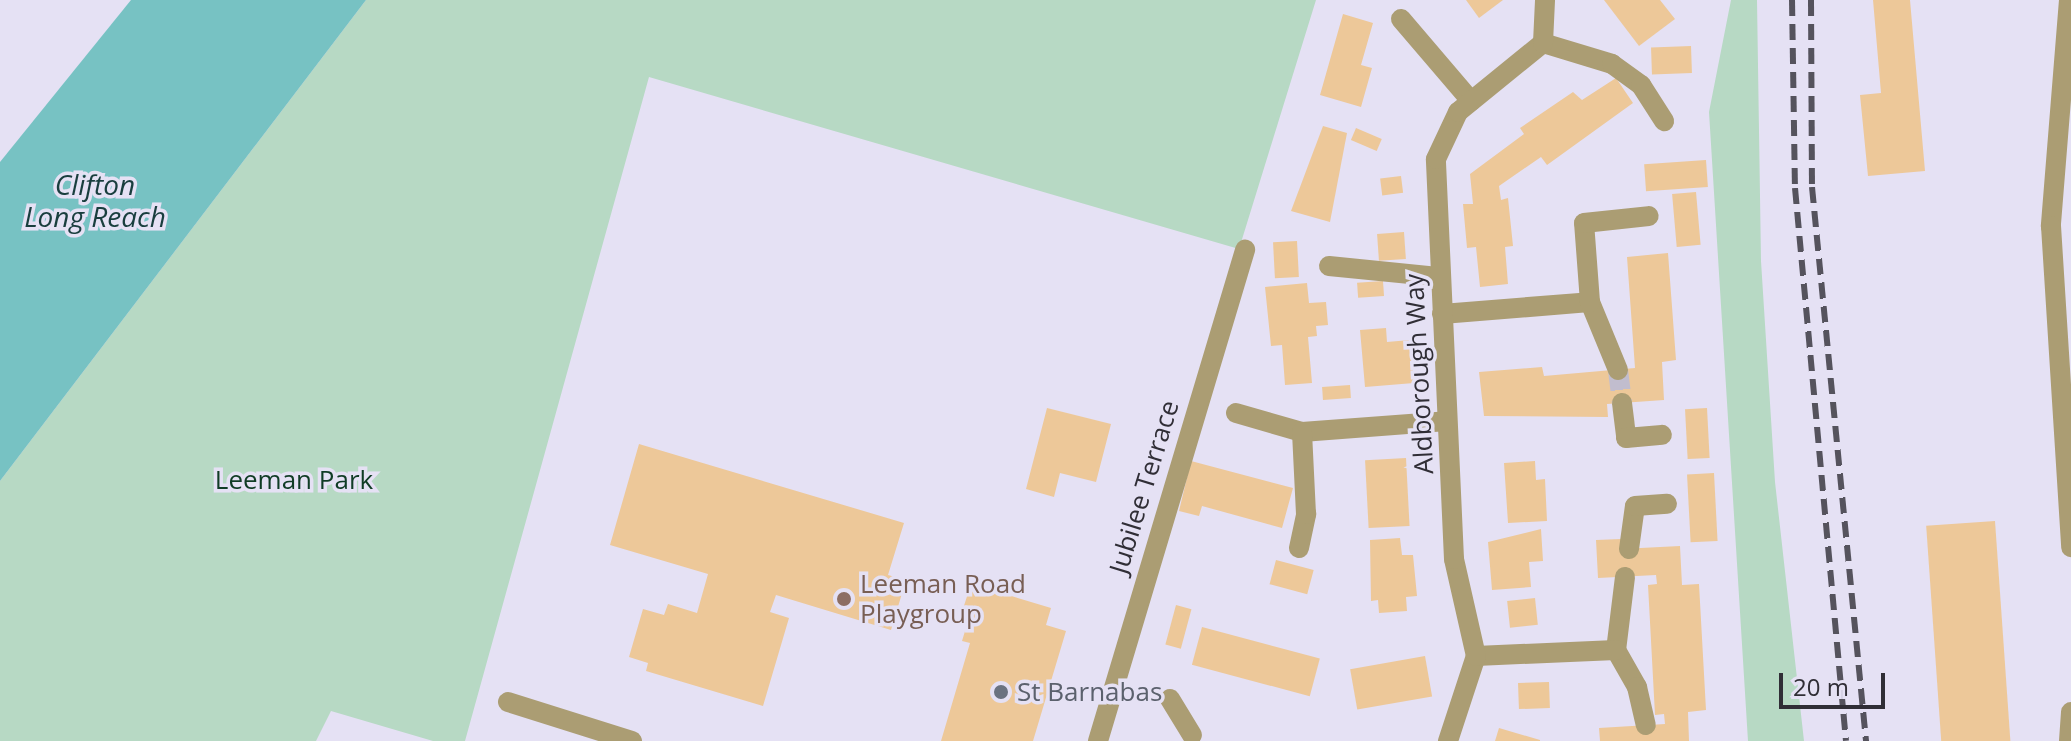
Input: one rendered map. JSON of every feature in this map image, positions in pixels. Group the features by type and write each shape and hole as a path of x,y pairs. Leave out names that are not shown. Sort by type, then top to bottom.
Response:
{"street":[{"path":"1545,0 1543,43 1612,64 1641,85 1664,121"},
{"path":"2069,0 2064,167 2051,226 2071,547"},
{"path":"1401,19 1471,101"},
{"name":"Aldborough Way","path":"1476,656 1454,559 1436,159 1452,121 1471,101 1543,43"},
{"path":"1618,370 1590,302 1584,223 1649,216"},
{"name":"Jubilee Terrace","path":"1098,741 1245,250"},
{"path":"1329,266 1440,277"},
{"path":"1442,314 1590,302"},
{"path":"1622,403 1626,438 1662,435"},
{"path":"1236,413 1302,432 1447,421"},
{"path":"1299,548 1306,514 1302,432"},
{"path":"1629,549 1635,506 1667,504"},
{"path":"1625,577 1616,650 1637,687 1646,725"},
{"path":"1448,741 1476,656 1616,650"},
{"path":"1170,699 1195,739"},
{"path":"508,702 632,741"},
{"path":"2069,741 2071,712"}],"green space":[{"name":"Leeman Park","path":"366,0 1316,0 1239,249 649,77 465,741 433,741 331,711 316,741 0,741 0,481"},
{"path":"1731,0 1757,0 1761,261 1775,482 1804,741 1748,741 1709,112"}],"water":[{"name":"Clifton Long Reach","path":"131,0 366,0 0,481 0,162"}],"building":[{"path":"1466,0 1503,0 1479,18"},
{"path":"1604,0 1660,0 1675,19 1639,46"},
{"path":"1873,0 1910,0 1925,171 1868,176 1860,95 1881,93"},
{"path":"1343,14 1373,23 1361,65 1372,68 1361,107 1320,95"},
{"path":"1691,46 1692,73 1652,74 1651,47"},
{"path":"1616,78 1633,103 1547,165 1541,157 1499,186 1501,200 1508,198 1513,246 1505,247 1508,284 1480,287 1476,247 1467,248 1463,204 1473,204 1470,174 1524,134 1520,128 1573,92 1582,100"},
{"path":"1323,126 1347,133 1330,222 1291,211"},
{"path":"1356,128 1382,139 1377,151 1351,140"},
{"path":"1706,160 1708,187 1646,191 1644,164"},
{"path":"1401,176 1403,193 1382,195 1380,179"},
{"path":"1696,192 1701,245 1677,247 1672,194"},
{"path":"1404,232 1406,259 1379,261 1377,234"},
{"path":"1297,241 1299,277 1275,278 1273,242"},
{"path":"1668,253 1676,360 1662,362 1664,400 1607,404 1608,417 1484,416 1479,372 1542,367 1544,376 1635,368 1627,257"},
{"path":"1383,281 1384,296 1358,298 1357,283"},
{"path":"1307,283 1309,303 1326,302 1328,325 1316,326 1317,336 1308,337 1312,383 1285,385 1282,345 1271,346 1265,287"},
{"path":"1386,328 1387,342 1410,340 1414,383 1365,387 1360,330"},
{"path":"1350,385 1351,398 1323,400 1322,387"},
{"path":"1047,408 1111,424 1096,482 1060,473 1054,497 1026,489"},
{"path":"1707,408 1710,458 1688,459 1685,409"},
{"path":"639,444 904,523 888,575 906,580 891,630 776,595 770,612 789,618 763,706 646,671 648,663 629,657 643,609 664,615 668,604 697,613 708,574 610,545"},
{"path":"1406,458 1410,526 1369,528 1365,460"},
{"path":"1191,461 1293,488 1282,528 1202,506 1199,516 1179,511"},
{"path":"1535,461 1536,480 1545,479 1547,521 1508,523 1504,463"},
{"path":"1714,473 1718,541 1691,542 1687,474"},
{"path":"1995,521 2010,741 1941,741 1926,526"},
{"path":"1541,529 1543,561 1529,562 1531,587 1492,590 1488,542"},
{"path":"1400,538 1402,555 1413,555 1417,596 1406,597 1407,611 1379,613 1378,600 1371,601 1370,540"},
{"path":"1621,539 1621,549 1680,546 1682,585 1699,584 1706,710 1688,712 1689,741 1600,741 1599,728 1665,724 1664,714 1655,715 1648,585 1657,584 1656,575 1598,578 1596,540"},
{"path":"1276,560 1314,570 1307,594 1270,584"},
{"name":"St Barnabas","path":"971,584 1051,608 1046,625 1066,631 1033,741 941,741 970,643 962,641 969,618 961,615"},
{"path":"1535,598 1538,625 1510,628 1507,601"},
{"path":"1176,605 1191,609 1181,649 1165,645"},
{"path":"1202,627 1320,659 1310,696 1192,665"},
{"path":"1425,656 1432,696 1357,710 1350,669"},
{"path":"1549,682 1550,708 1519,709 1518,683"},
{"path":"1499,728 1540,740 1540,741 1495,741"}],"tunnel":[{"path":"1618,370 1622,403"}],"railway":[{"path":"1792,0 1795,188 1846,741"},
{"path":"1811,0 1812,187 1866,741"}],"place":[{"name":"Leeman Road Playgroup","path":"844,599"},
{"name":"St Barnabas","path":"1001,692"}]}
